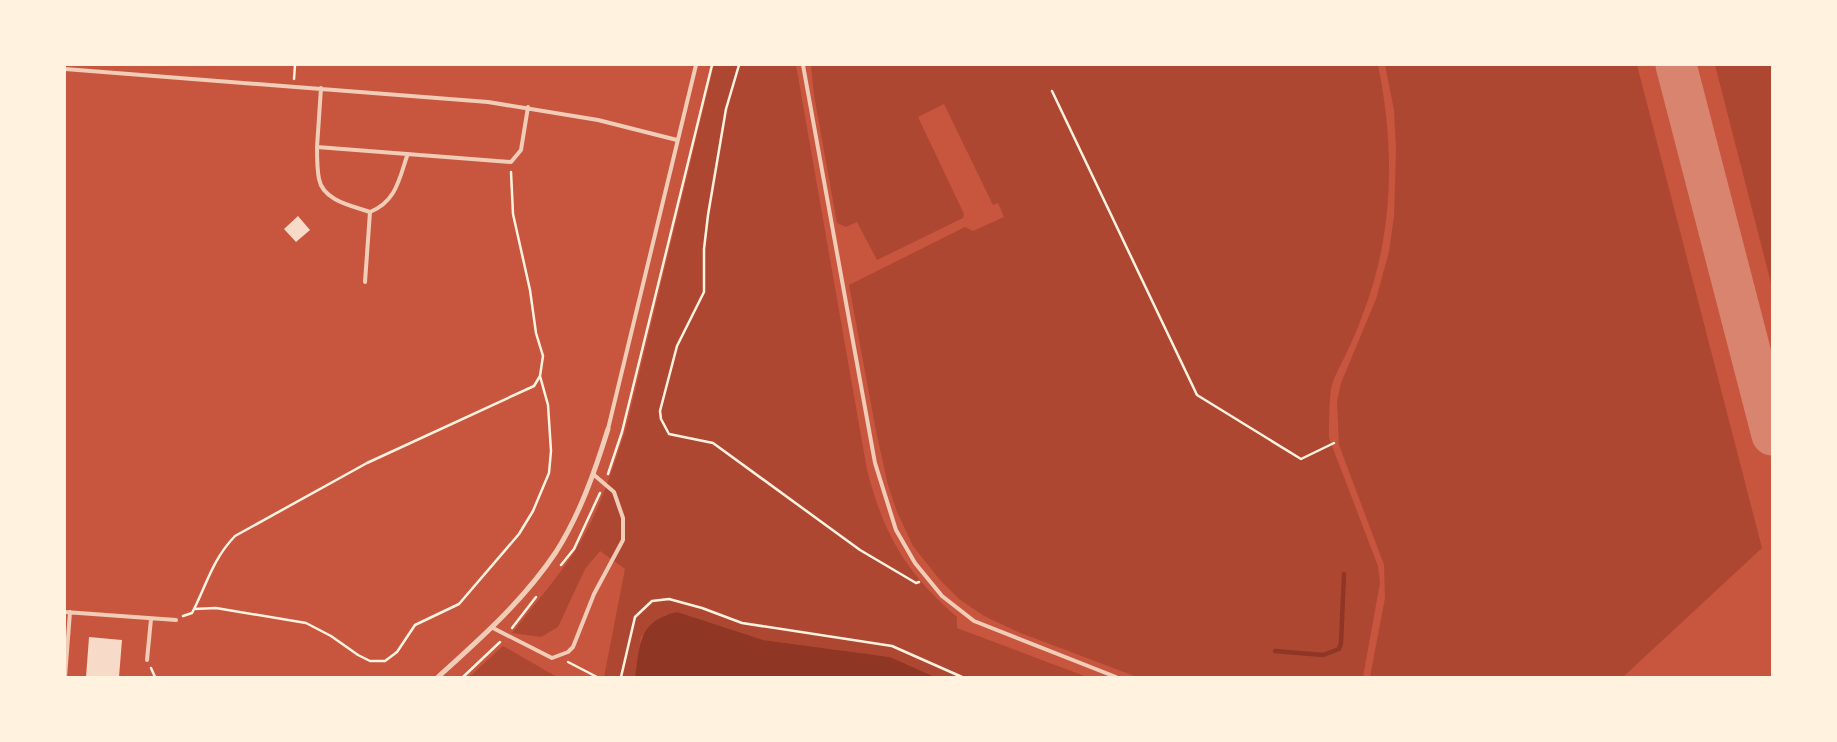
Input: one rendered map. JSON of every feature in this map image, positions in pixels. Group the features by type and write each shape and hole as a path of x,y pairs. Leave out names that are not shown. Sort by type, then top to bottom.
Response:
{"street":[{"path":"438,677 493,628 532,584 556,551 570,526 593,474 608,429"}],"lane":[{"path":"608,429 696,65"},
{"path":"803,65 875,463 896,530 915,563 942,596 974,622 1116,677"},
{"path":"65,69 428,96 528,107 598,120 677,140"},
{"path":"321,88 317,147 319,181 325,191 339,202 370,212 384,206 396,190 407,156"},
{"path":"317,147 407,156 510,162 521,150 528,107"},
{"path":"365,282 370,212"},
{"path":"493,628 552,658 568,652 573,647 594,594 623,540 623,518 614,492 593,474"},
{"path":"65,677 68,612 176,620"},
{"path":"147,660 151,619"}],"path":[{"path":"293,85 295,65"},
{"path":"622,432 712,65"},
{"path":"739,65 726,109 708,214 704,249 704,292 676,346 660,411 661,420 669,434 713,443 860,550 916,583 928,579"},
{"path":"1052,91 1197,395 1301,459 1334,443"},
{"path":"176,620 192,613 213,564 221,551 235,536 367,463 534,386 540,376 543,356 536,333 530,290 514,214 510,162"},
{"path":"194,609 216,608 306,623 331,636 370,661 385,661 397,652 415,625 459,604 519,534 533,511 549,473 552,451 548,405 540,376"},
{"path":"620,677 632,624 640,611 652,601 669,599 702,608 742,623 892,646 962,677"},
{"path":"558,656 596,677"}],"shaded area":[{"path":"714,65 796,65 867,470 881,514 899,551 924,585 957,617 957,628 1087,677 935,677 890,657 763,640 665,615 641,637 635,677 604,677 625,569 600,551 585,569 558,627 541,637 512,633 575,551 598,507 610,475 626,428"},
{"path":"811,65 1378,65 1387,123 1389,152 1389,182 1383,240 1377,269 1366,304 1332,384 1329,413 1329,438 1378,566 1380,583 1363,677 1137,677 1018,632 984,616 959,599 940,580 913,546 897,512 888,485 849,285 965,227 973,231 1004,217 998,203 993,205 944,104 918,117 964,214 963,218 877,260 857,222 846,227 837,223 814,95"},
{"path":"1385,65 1637,65 1762,548 1623,677 1370,677 1385,598 1384,565 1339,445 1337,402 1341,383 1376,299 1389,252 1394,216 1396,149 1394,110"},
{"path":"1715,65 1772,65 1772,287"},
{"path":"677,612 763,640 890,657 935,677 635,677 640,644 648,628 664,616"},
{"path":"503,646 557,677 469,677"}],"building":[{"path":"298,216 310,230 296,242 284,229"},
{"path":"89,637 122,640 119,677 86,677"}],"waterway":[{"path":"1275,651 1323,655 1339,649 1341,643 1344,574"}],"taxiway":[{"path":"1676,65 1772,435"}]}
